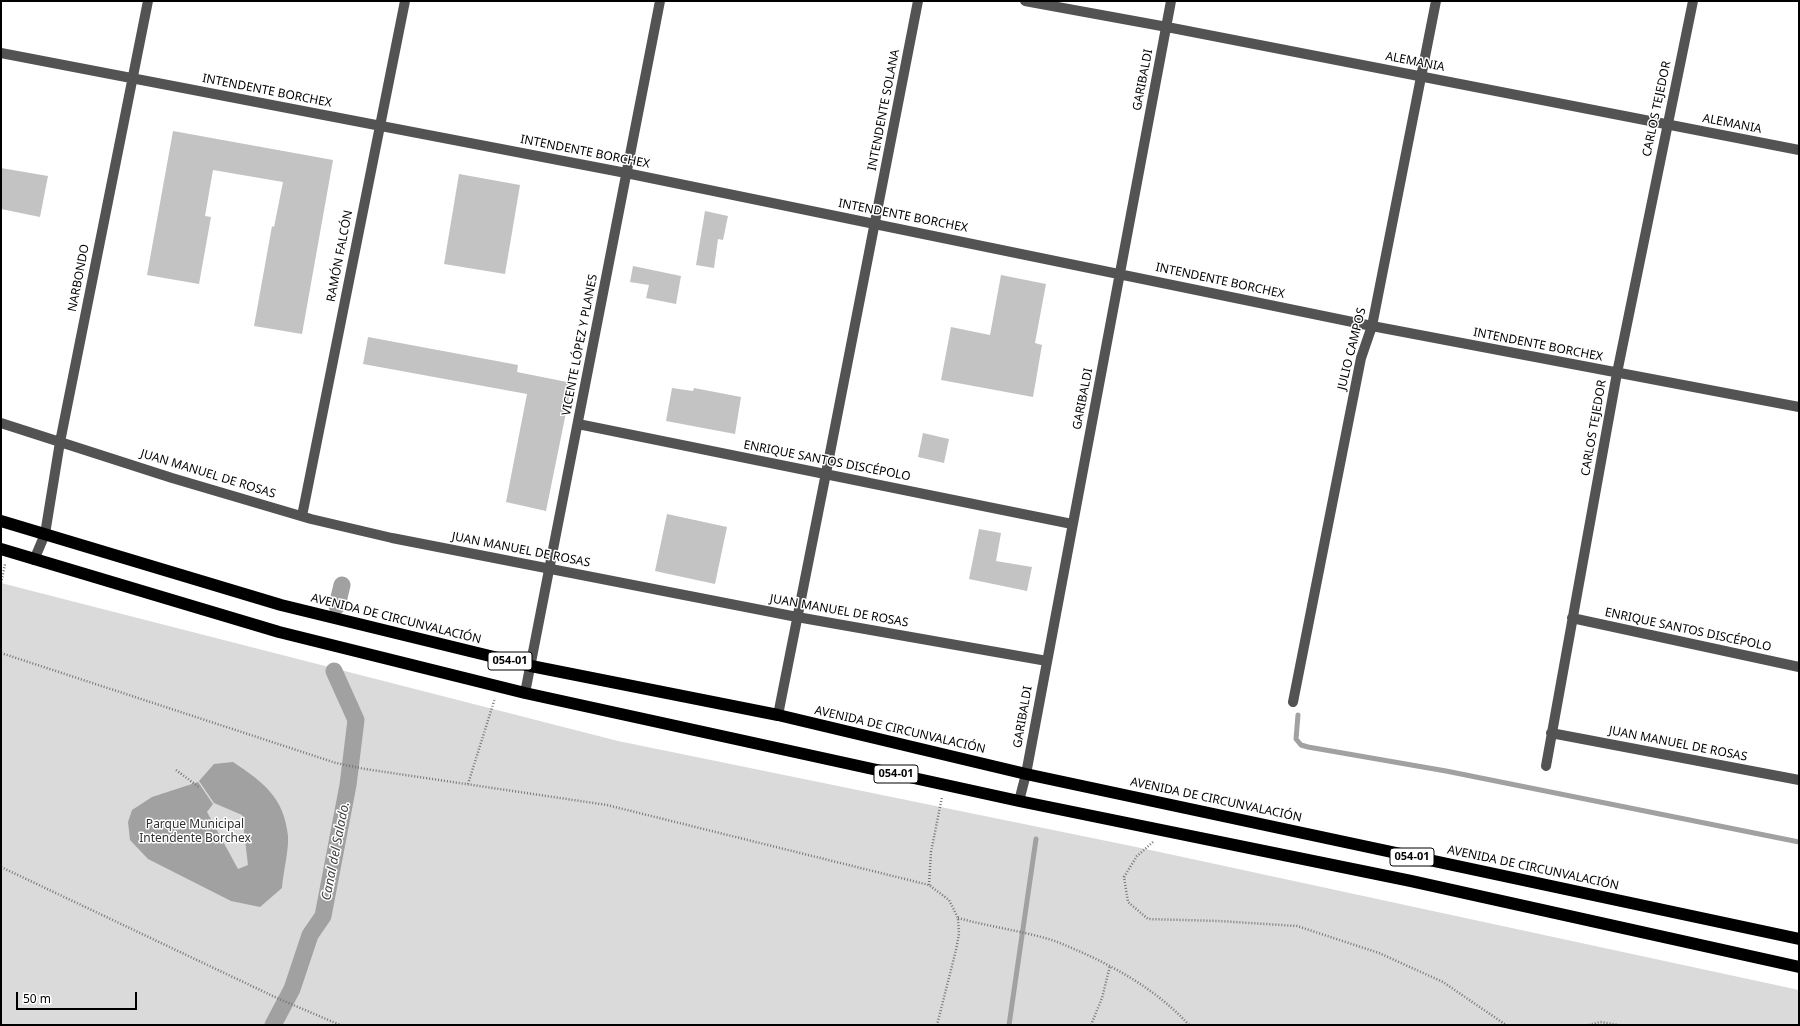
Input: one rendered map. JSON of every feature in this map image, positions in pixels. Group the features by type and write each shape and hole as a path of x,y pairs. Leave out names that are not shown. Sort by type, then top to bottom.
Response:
{"highway":[{"name":"AVENIDA DE CIRCUNVALACIÓN","path":"1,521 281,605 531,666 778,716 1026,774 1799,939"},
{"name":"054-01","path":"1,549 279,632 525,693 1019,801 1411,882 1799,966"}],"street":[{"name":"NARBONDO","path":"34,560 44,534 60,442 148,1"},
{"name":"RAMÓN FALCÓN","path":"302,516 405,1"},
{"name":"VICENTE LÓPEZ Y PLANES","path":"525,693 660,1"},
{"name":"INTENDENTE SOLANA","path":"778,716 876,224 918,1"},
{"name":"ALEMANIA","path":"1025,1 1167,26 1799,150"},
{"name":"GARIBALDI","path":"1019,801 1026,774 1172,1"},
{"name":"JULIO CAMPOS","path":"1293,702 1361,358 1372,326 1436,1"},
{"name":"CARLOS TEJEDOR","path":"1546,766 1617,373 1693,1"},
{"name":"INTENDENTE BORCHEX","path":"1,53 626,173 1120,273 1372,326 1799,408"},
{"name":"JUAN MANUEL DE ROSAS","path":"1,423 172,478 302,516 392,538 797,617 1047,661"},
{"name":"ENRIQUE SANTOS DISCÉPOLO","path":"578,424 1072,524"},
{"name":"ENRIQUE SANTOS DISCÉPOLO","path":"1572,618 1799,667"},
{"name":"JUAN MANUEL DE ROSAS","path":"1552,733 1799,780"}],"path":[{"path":"1,583 2,579"},
{"path":"1,653 336,763 365,769 607,805 929,885 949,900 958,918 956,950 937,1025"},
{"path":"468,784 494,701"},
{"path":"176,770 200,788"},
{"path":"929,885 931,852 941,801"},
{"path":"1165,832 1138,856 1124,877 1128,902 1148,919 1219,921 1297,926 1379,953 1443,982 1506,1025"},
{"path":"1,867 277,998 340,1025"},
{"path":"958,918 1032,934 1064,945 1110,966 1154,994 1189,1025"},
{"path":"1091,1025 1102,998 1110,966"},
{"path":"1588,1025 1600,1022 1618,1025"}],"green space":[{"name":"Parque Municipal Intendente Borchex","path":"1,583 618,741 1141,848 1799,990 1799,1025 1,1025"}],"shaded area":[{"path":"233,762 263,784 277,801 286,822 288,842 282,888 260,907 231,901 148,859 130,840 128,822 132,810 152,797 198,782 213,804 207,812 238,869 248,865 242,815 214,803 199,781 214,764"}],"building":[{"path":"173,131 333,160 302,334 254,326 272,226 274,227 283,182 213,170 205,216 211,217 199,284 147,275"},
{"path":"1,168 48,176 40,217 1,209"},
{"path":"459,174 520,185 505,274 444,264"},
{"path":"705,211 728,216 723,240 718,239 714,268 696,265"},
{"path":"633,266 681,276 676,304 646,298 649,285 630,282"},
{"path":"1001,275 1046,284 1035,343 1042,345 1033,397 941,380 951,327 990,335"},
{"path":"368,337 518,365 517,372 572,383 546,511 506,502 527,394 363,364"},
{"path":"672,388 693,391 694,388 741,397 735,434 666,421"},
{"path":"923,433 949,439 944,463 918,457"},
{"path":"667,514 727,527 715,584 655,571"},
{"path":"979,529 1001,533 996,561 1032,567 1027,591 969,579"}],"waterway":[{"name":"Canal del Salado.","path":"337,606 342,585"},
{"name":"Canal del Salado.","path":"273,1025 292,989 310,935 323,916 348,785 356,720 334,671"},
{"path":"1298,715 1296,739 1301,745 1308,747 1446,771 1799,842"},
{"path":"1009,1025 1036,839"}]}
